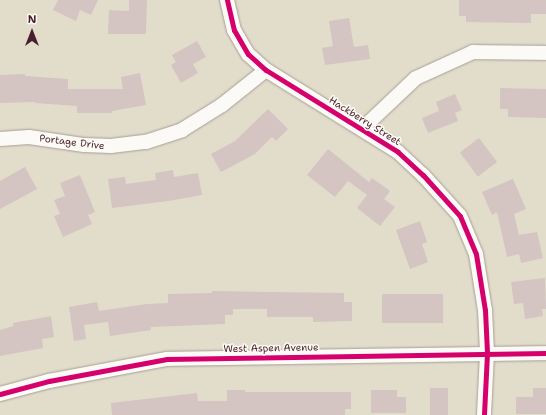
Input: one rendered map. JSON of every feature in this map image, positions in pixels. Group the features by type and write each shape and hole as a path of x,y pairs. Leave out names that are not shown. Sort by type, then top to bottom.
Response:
{"street":[{"name":"Hackberry Street","path":"227,0 234,30 248,54 266,70 398,152 423,175 460,216 476,254 485,310 487,353 484,415"},
{"path":"362,129 416,78 473,52 546,53"},
{"name":"Portage Drive","path":"0,139 29,136 84,145 111,146 146,142 182,130 222,105 266,70"},
{"name":"West Aspen Avenue","path":"0,394 49,381 168,359 546,353"}],"building":[{"path":"58,0 98,0 91,15 80,10 76,21 53,10"},
{"path":"129,0 147,0 146,34 108,34 109,10 129,11"},
{"path":"459,0 546,0 546,14 531,14 531,23 466,22 466,16 459,16"},
{"path":"349,18 354,47 368,45 370,59 325,65 322,48 333,46 329,21"},
{"path":"197,41 206,57 193,64 198,73 181,83 171,65 176,62 172,55"},
{"path":"140,73 146,105 112,111 112,113 77,113 77,106 35,102 0,103 0,75 25,74 25,76 68,79 68,89 123,89 121,77"},
{"path":"500,88 546,89 546,118 508,117 508,109 500,109"},
{"path":"455,94 462,110 455,113 458,121 428,133 422,118 439,111 436,102"},
{"path":"268,109 288,129 276,141 272,137 255,154 221,172 211,154 235,141"},
{"path":"479,138 497,162 478,176 460,152"},
{"path":"328,149 369,182 372,178 390,191 384,199 395,207 380,226 357,208 367,195 348,181 335,197 307,175"},
{"path":"25,167 37,189 0,209 0,181"},
{"path":"173,170 174,177 198,173 202,195 112,208 108,179 125,177 126,184 156,180 155,173"},
{"path":"80,175 95,212 88,215 92,224 63,237 54,216 60,214 54,200 65,196 60,183"},
{"path":"513,179 526,209 514,214 519,235 537,232 543,258 521,263 519,254 507,257 497,212 492,215 482,192"},
{"path":"420,221 427,242 422,244 428,262 410,269 396,230"},
{"path":"545,278 546,309 542,309 543,316 525,319 523,303 514,304 511,282"},
{"path":"212,291 344,293 344,302 352,302 352,321 313,322 313,317 267,317 267,309 233,309 233,315 225,315 225,324 151,327 151,330 110,336 108,322 84,325 86,339 74,341 69,307 97,302 99,311 147,304 168,303 168,294 212,293"},
{"path":"382,294 443,294 443,323 382,323"},
{"path":"51,316 54,337 42,339 43,348 0,356 0,330 13,326 13,323"},
{"path":"430,388 448,388 448,415 430,415"},
{"path":"533,388 546,388 546,414 516,414 516,397 533,397"},
{"path":"227,390 245,390 245,392 351,392 351,409 345,409 345,415 112,415 111,403 197,393 198,401 227,401"},
{"path":"371,390 397,390 397,397 406,397 406,413 371,413"}],"cycle path":[{"path":"227,0 234,30 248,54 266,70 398,152 423,175 460,216 476,254 485,310 487,353 484,415"},
{"path":"0,394 49,381 167,359 546,353"}]}
